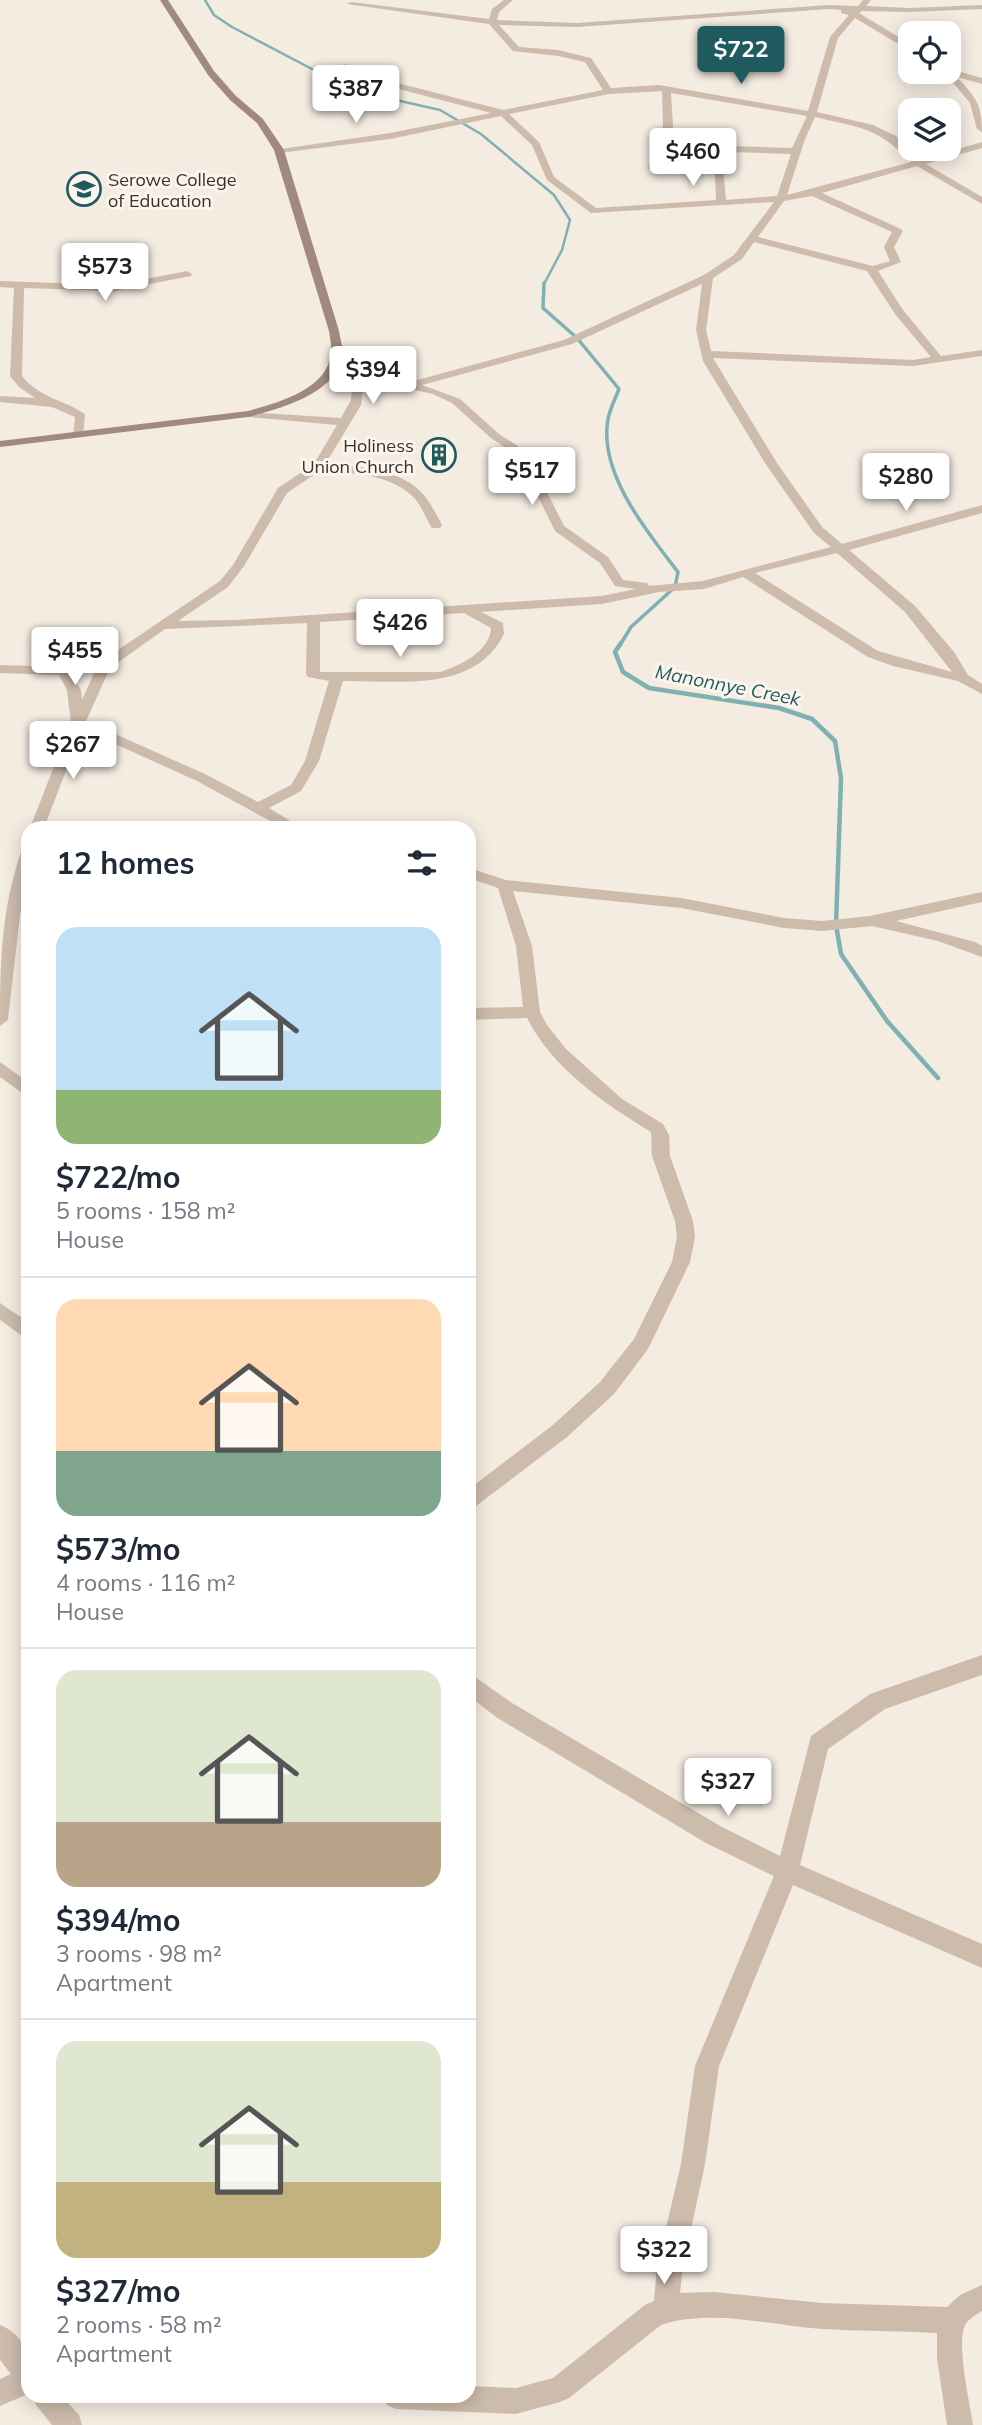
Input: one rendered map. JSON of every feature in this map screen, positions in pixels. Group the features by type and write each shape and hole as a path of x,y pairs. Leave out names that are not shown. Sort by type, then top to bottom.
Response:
{"street":[{"path":"0,444 248,414 305,394 332,370 337,345 279,150 260,121 233,98 211,73 164,0"},
{"path":"492,22 495,11 509,0"},
{"path":"819,0 829,7"},
{"path":"410,385 568,342 708,278 738,257 781,199 796,151 812,114 834,37 867,0"},
{"path":"351,4 492,22 625,24 829,7 856,11 977,9"},
{"path":"856,11 898,40"},
{"path":"492,22 516,49 558,53 588,60 609,92"},
{"path":"344,67 371,79 503,113 536,144 550,178 590,209 599,211 781,199 813,193 982,145"},
{"path":"961,75 982,80"},
{"path":"961,84 978,102 982,129"},
{"path":"279,150 390,136 609,92 666,89 854,122 885,134 900,144 916,162 982,201"},
{"path":"653,169 668,126 666,89"},
{"path":"721,201 716,152 730,149 796,151"},
{"path":"753,239 873,269 896,262 889,247 898,231 813,193"},
{"path":"873,269 899,312 938,359"},
{"path":"0,284 114,288 187,274"},
{"path":"708,278 701,330 706,354 720,383 818,530 910,609 949,655 963,678"},
{"path":"19,285 16,376 23,385 50,403 81,416 77,435"},
{"path":"706,354 913,363 982,353"},
{"path":"332,370 410,385 437,392 456,401 495,436 523,454 559,528 604,560 620,583 659,588"},
{"path":"0,670 64,671 104,666 162,625 188,612 224,584 238,566 282,491 319,466 358,401 358,374"},
{"path":"0,399 50,403"},
{"path":"248,414 344,422"},
{"path":"319,466 363,471 410,489 423,503 436,525"},
{"path":"162,625 602,600 659,588 704,585 982,509"},
{"path":"744,572 873,654 898,663 963,678 982,690"},
{"path":"314,618 312,673 337,677 440,676 453,673 496,641 498,626 464,608"},
{"path":"40,821 78,722 104,666"},
{"path":"64,671 74,690 78,722"},
{"path":"259,807 296,789 312,761 337,677"},
{"path":"78,722 202,778 283,821"},
{"path":"476,875 504,885 681,903 784,923 822,926 870,921 982,897"},
{"path":"0,1020 7,980 8,933 21,876"},
{"path":"476,1495 560,1431 607,1388 641,1344 681,1262 687,1237 661,1156 661,1135 657,1128 616,1103 560,1054 540,1028 532,1012 524,946 504,885"},
{"path":"870,921 929,932 982,952"},
{"path":"476,1014 532,1012"},
{"path":"0,1068 21,1085"},
{"path":"0,1310 21,1327"},
{"path":"666,2310 670,2266 693,2164 707,2066 787,1871 819,1743 878,1701 982,1665"},
{"path":"476,1688 504,1710 702,1828 787,1871 982,1956"},
{"path":"960,2425 950,2341 953,2320 964,2306 982,2298"},
{"path":"476,2399 516,2401 560,2389 654,2314 679,2306 714,2305 822,2316 953,2320"},
{"path":"0,2338 21,2367"},
{"path":"0,2393 21,2381"},
{"path":"51,2403 69,2425"}],"waterway":[{"name":"Manonnye Creek","path":"205,0 214,15 232,27 352,90 440,110 481,134 554,195 570,220 562,250 544,284"},
{"name":"Manonnye Creek","path":"544,283 543,308 577,338 619,389 608,419 610,460 640,521 678,572 675,587 631,627 620,645"},
{"name":"Manonnye Creek","path":"621,643 615,652 623,672 649,688 779,708 812,719 835,741 841,778 836,925 841,954 887,1021 938,1078"}],"place":[{"name":"Serowe College of Education","path":"84,189"},
{"name":"Holiness Union Church","path":"439,455"}]}
